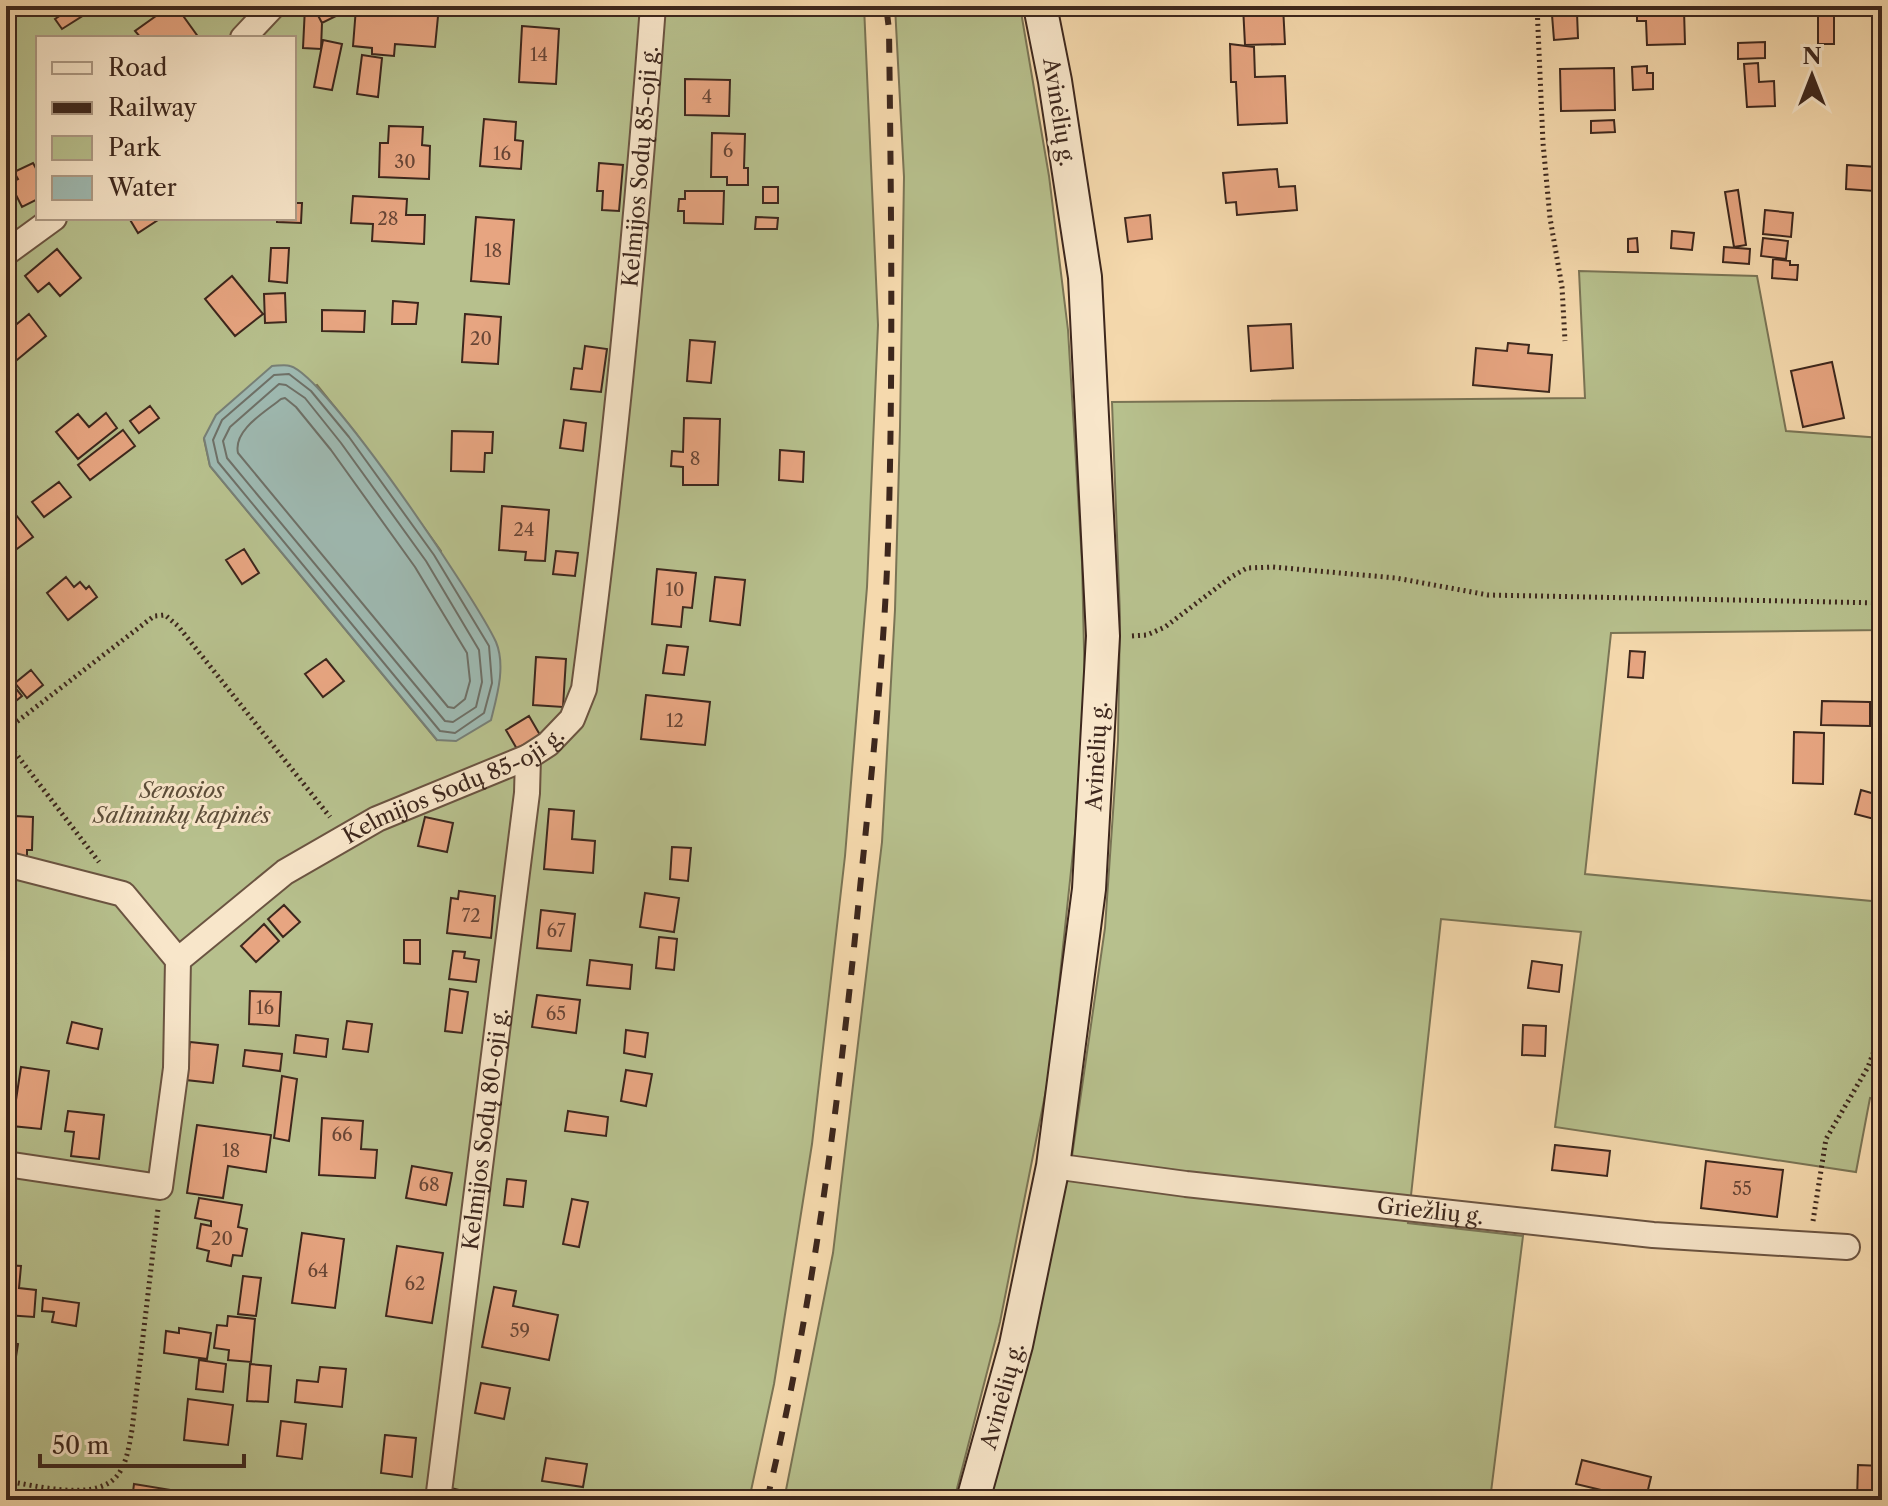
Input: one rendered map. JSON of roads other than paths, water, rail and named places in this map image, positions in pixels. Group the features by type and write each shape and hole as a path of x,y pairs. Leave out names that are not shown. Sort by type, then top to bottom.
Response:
{"main road":[{"name":"Avinėlių g.","path":"973,1500 1016,1345 1053,1166 1089,889 1103,636 1085,277 1055,81 1040,6"}],"street":[{"path":"245,36 273,6"},
{"name":"Kelmijos Sodų 85-oji g.","path":"178,960 285,872 377,819 528,757 564,729 579,707 607,515 636,230 653,6"},
{"path":"6,253 51,220"},
{"name":"Kelmijos Sodų 80-oji g.","path":"438,1500 527,793 528,757"},
{"path":"6,864 123,894 178,960 176,1068 160,1187 6,1164"},
{"name":"Griežlių g.","path":"1053,1166 1186,1184 1653,1235 1847,1247"}],"water":[{"path":"272,366 290,366 308,379 335,407 432,539 496,642 500,671 491,720 456,741 437,740 210,466 204,438 216,415"}],"railway":[{"path":"767,1500 784,1426 823,1200 851,974 882,657 891,391 889,29 886,6"}],"park label":[{"name":"Senosios Salininkų kapinės","path":"182,802"}]}
